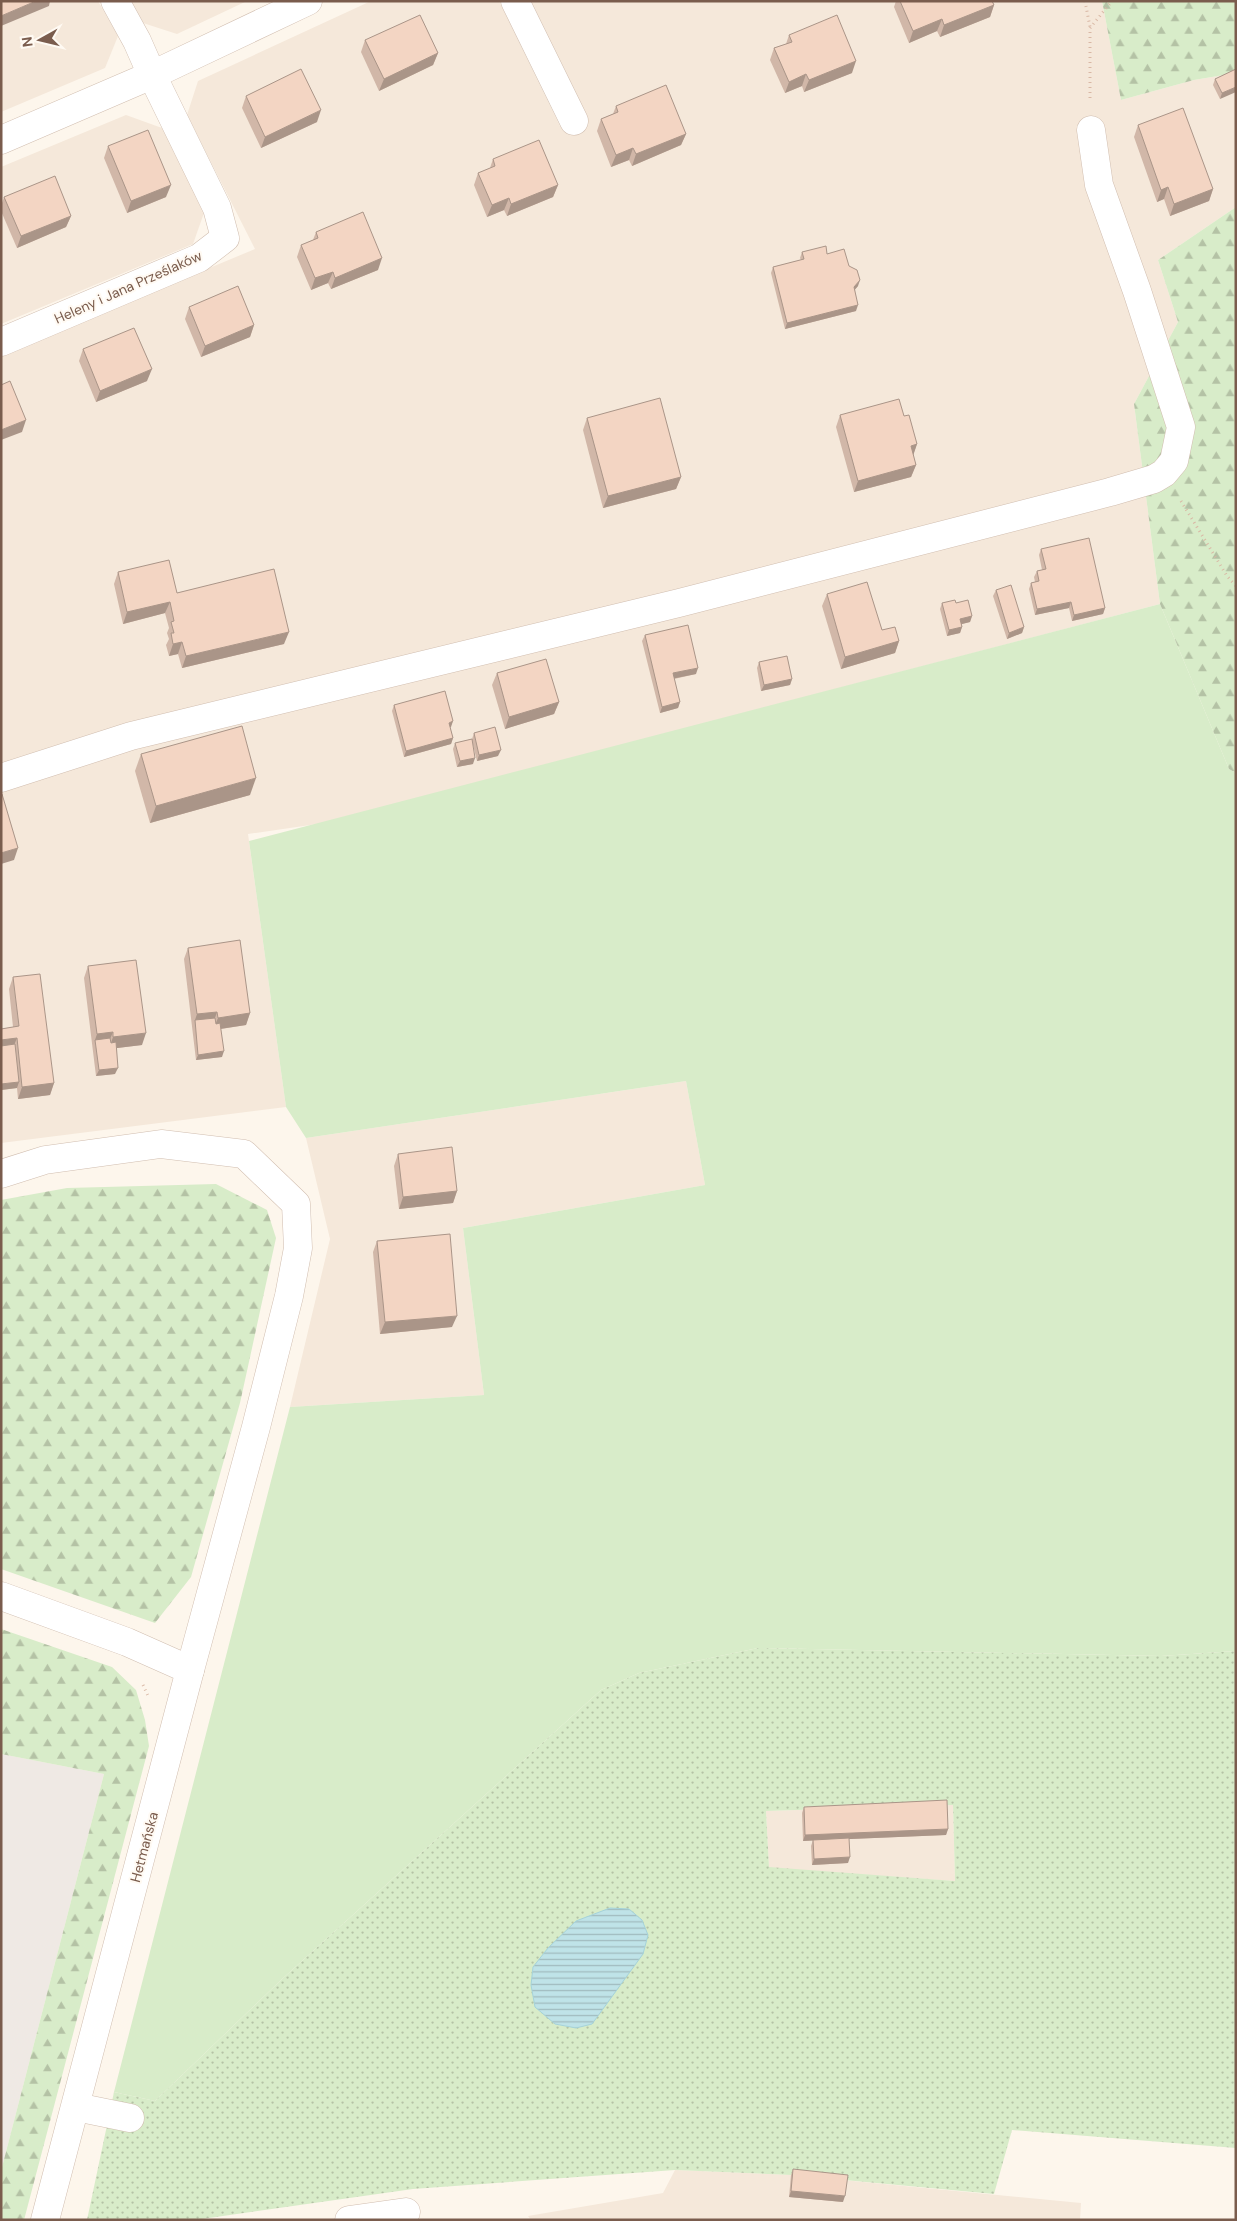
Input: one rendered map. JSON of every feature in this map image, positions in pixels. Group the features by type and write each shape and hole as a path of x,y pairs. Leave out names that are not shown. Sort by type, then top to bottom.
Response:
{"street":[{"name":"Heleny i Jana Prześlaków","path":"1,342 200,258 225,238 217,208 137,41 115,1"},
{"path":"1,140 152,75 308,1"},
{"path":"515,1 574,121"},
{"path":"1,778 131,736 428,665 850,560 1154,479 1164,473 1174,461 1181,427 1137,291 1099,185 1090,130"},
{"name":"Hetmańska","path":"1,1174 45,1160 161,1144 244,1154 296,1204 298,1248 289,1296 256,1428 45,2220"},
{"path":"1,1596 127,1642 190,1670"},
{"path":"76,2106 130,2118"},
{"path":"349,2220 406,2212"}],"path":[{"path":"1085,1 1090,28 1090,130"},
{"path":"1090,28 1112,1"},
{"path":"1164,473 1227,576 1236,586"}],"shaded area":[{"path":"1,1 98,1 118,36 105,68 1,112"},
{"path":"131,1 247,1 177,34 143,23"},
{"path":"371,1 499,1 560,126 574,121 572,89 531,1 1102,1 1121,100 1194,80 1236,73 1236,207 1158,260 1178,322 1134,404 1160,604 324,823 248,834 286,1107 1,1143 1,355 255,249 187,115 198,81"},
{"path":"126,115 162,128 205,210 193,244 1,324 1,167"},
{"path":"686,1081 705,1185 463,1228 484,1395 290,1407 330,1239 306,1138"},
{"path":"1,1754 104,1774 1,2171"},
{"path":"953,1805 955,1881 769,1868 766,1811"},
{"path":"675,2170 791,2175 1081,2203 1080,2220 531,2220 528,2216 663,2193"}],"green space":[{"path":"1102,1 1236,1 1236,73 1194,80 1121,100"},
{"path":"1236,207 1236,773 1229,769 1160,604 1134,404 1178,322 1158,260"},
{"path":"1160,604 1229,769 1236,773 1236,1651 1161,1656 758,1648 639,1673 601,1690 281,1980 155,2101 114,2092 290,1407 484,1395 463,1228 705,1185 686,1081 306,1138 286,1107 249,841"},
{"path":"216,1184 267,1210 276,1238 240,1403 191,1577 155,1623 1,1569 1,1200 67,1188"},
{"path":"1,1629 112,1667 136,1690 145,1720 149,1746 24,2220 1,2220 1,2171 104,1774 1,1754"},
{"path":"758,1648 1161,1656 1236,1651 1236,2148 1012,2130 994,2194 791,2175 675,2170 413,2189 195,2220 87,2220 114,2092 155,2101 281,1980 601,1690 639,1673","holes":["953,1805 955,1881 769,1867 766,1811"]}],"water":[{"path":"610,1908 629,1909 642,1920 648,1935 643,1954 592,2024 576,2028 555,2024 535,2007 531,1985 533,1967 548,1948 576,1921"}],"building":[{"path":"1,1 36,1 1,16"},
{"path":"900,1 992,1 994,5 944,25 942,19 913,31"},
{"path":"420,15 438,53 384,79 365,40"},
{"path":"837,15 856,61 809,80 806,74 789,82 774,48 792,42 789,35"},
{"path":"301,69 321,110 265,137 246,96"},
{"path":"1236,69 1236,87 1222,93 1215,79"},
{"path":"666,85 686,134 636,154 633,148 616,155 601,119 618,112 616,106"},
{"path":"1183,108 1213,189 1174,204 1168,187 1161,190 1138,125"},
{"path":"148,130 171,185 131,201 108,146"},
{"path":"539,140 558,185 511,204 509,198 492,205 478,173 495,166 493,159"},
{"path":"55,176 71,216 21,236 4,197"},
{"path":"363,212 382,258 335,278 333,272 315,278 301,245 318,238 316,232"},
{"path":"826,246 827,254 844,249 849,266 857,270 860,280 854,287 858,305 787,323 773,267 804,259 802,252"},
{"path":"238,286 254,325 205,346 189,307"},
{"path":"134,328 152,369 100,391 83,349"},
{"path":"10,381 26,420 1,430 1,385"},
{"path":"660,398 681,477 608,496 587,418"},
{"path":"899,399 904,416 909,415 917,444 911,446 916,465 858,481 840,415"},
{"path":"1089,538 1105,608 1074,615 1071,602 1037,609 1031,583 1039,581 1037,571 1046,569 1041,549"},
{"path":"169,560 177,593 274,569 289,632 186,656 182,642 173,644 171,633 174,633 171,622 174,621 170,602 127,612 118,572"},
{"path":"867,582 882,630 895,627 899,641 845,657 827,594"},
{"path":"1011,585 1024,627 1009,633 996,590"},
{"path":"955,600 956,603 968,600 972,616 960,619 962,627 949,630 942,603"},
{"path":"688,625 698,668 673,673 680,702 662,707 645,635"},
{"path":"787,656 792,679 764,685 759,662"},
{"path":"546,659 559,702 509,717 497,673"},
{"path":"445,691 453,721 449,723 453,738 406,751 394,705"},
{"path":"242,726 256,778 156,806 141,754"},
{"path":"495,727 501,750 479,755 474,733"},
{"path":"472,739 475,758 460,761 455,743"},
{"path":"1,794 18,848 1,853"},
{"path":"240,940 250,1013 218,1018 217,1012 197,1014 188,948"},
{"path":"136,960 146,1033 113,1037 113,1032 97,1034 88,966"},
{"path":"40,974 54,1083 22,1087 17,1038 1,1040 1,1029 19,1026 13,977"},
{"path":"215,1018 216,1024 220,1023 224,1051 198,1055 195,1020"},
{"path":"110,1038 111,1043 116,1042 118,1068 99,1070 95,1040"},
{"path":"15,1044 19,1082 1,1084 1,1046"},
{"path":"452,1147 457,1191 403,1197 398,1154"},
{"path":"450,1234 457,1316 385,1322 377,1241"},
{"path":"947,1800 948,1829 805,1835 804,1807"},
{"path":"849,1838 850,1857 814,1859 813,1840"},
{"path":"793,2169 848,2175 845,2196 791,2191"}]}
